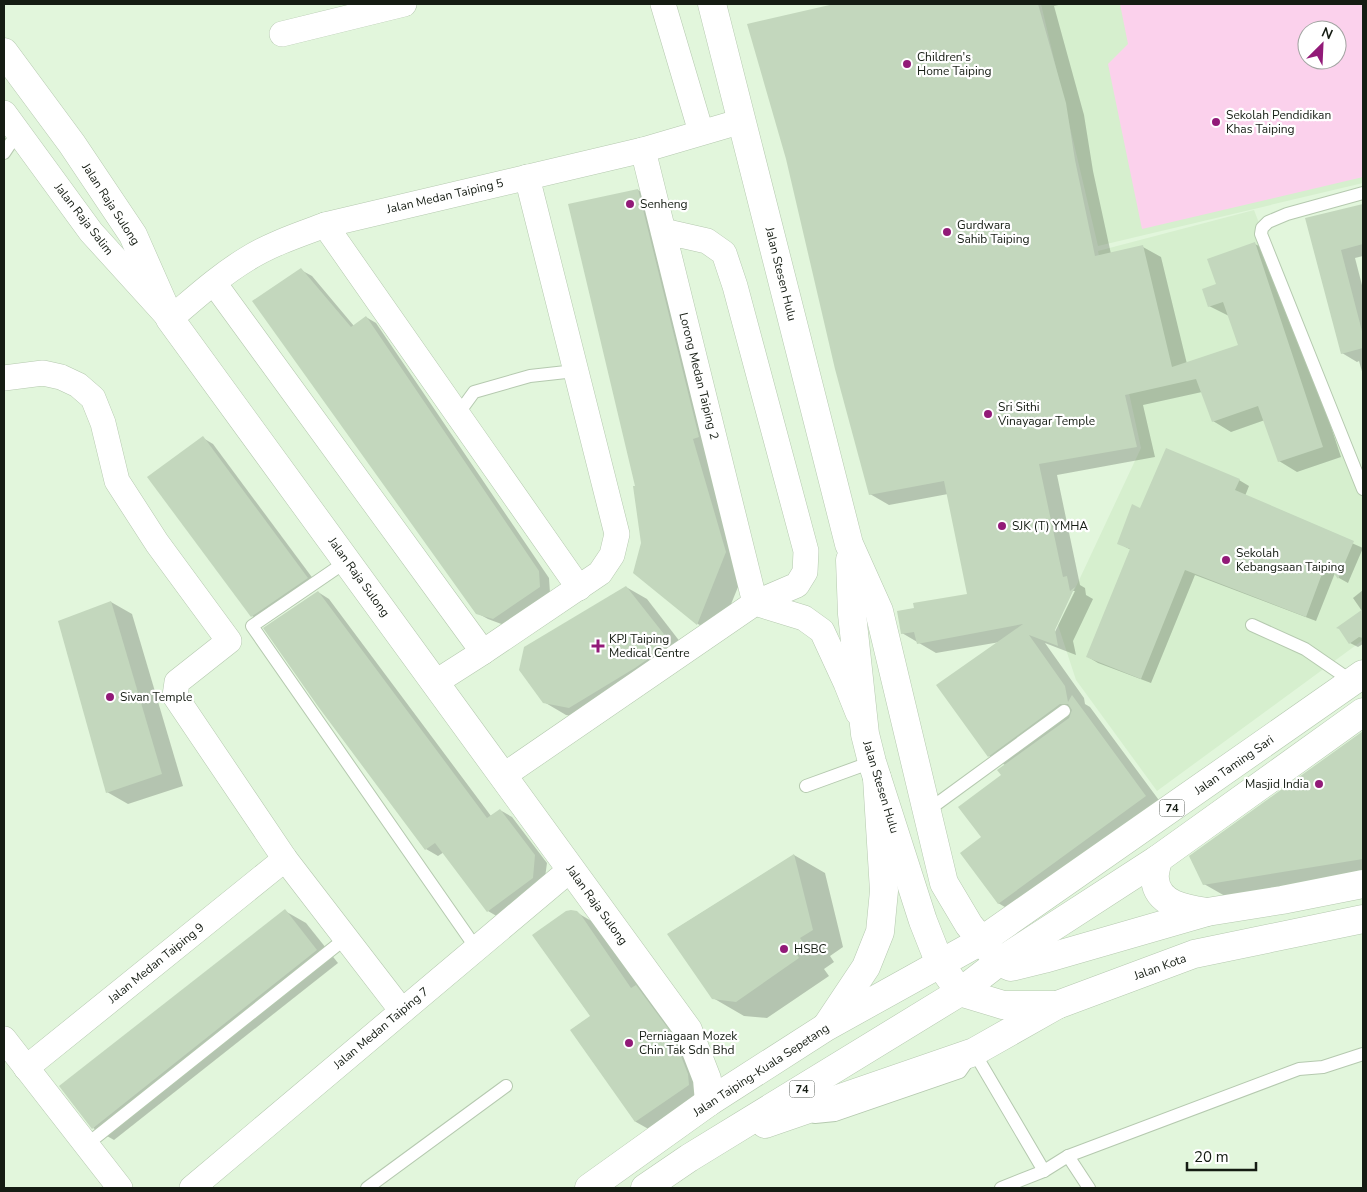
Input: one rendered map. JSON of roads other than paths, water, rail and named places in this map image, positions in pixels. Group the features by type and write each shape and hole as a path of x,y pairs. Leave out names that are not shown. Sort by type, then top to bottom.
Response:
{"main road":[{"name":"Jalan Stesen Hulu","path":"712,4 849,544 878,611 944,883 969,925 999,962"},
{"name":"Jalan Raja Sulong","path":"4,52 72,144 133,235 170,319 688,1030 707,1079 710,1102"},
{"name":"Jalan Stesen Hulu","path":"849,544 852,614 865,734 874,770 923,921 940,964 960,992"},
{"name":"Jalan Taming Sari","path":"981,941 1358,678"},
{"name":"74","path":"645,1188 689,1158 960,992 999,962 1158,859 1363,712"},
{"path":"826,1027 866,967 880,932 884,890 874,770"},
{"path":"1158,859 1155,879 1161,895 1185,909 1208,912"},
{"path":"999,962 1010,967 1208,912 1363,884"},
{"name":"Jalan Kota","path":"960,992 1003,1005 1057,1005 1194,954 1363,918"},
{"name":"74","path":"940,964 981,941"},
{"name":"Jalan Taiping-Kuala Sepetang","path":"589,1188 710,1102 826,1027 940,964"},
{"path":"689,1158 766,1124 974,1052 1057,1005"}],"street":[{"path":"282,34 404,4"},
{"path":"663,4 701,132"},
{"name":"Jalan Medan Taiping 5","path":"170,319 247,259 284,240 325,225 643,150 742,121"},
{"name":"Jalan Raja Salim","path":"11,123 91,232 170,319"},
{"name":"Lorong Medan Taiping 2","path":"643,150 755,603"},
{"path":"436,682 600,573 612,555 617,534 527,177"},
{"path":"325,225 579,588"},
{"path":"503,776 755,603 797,586 805,572 806,551 724,254 708,242 664,231"},
{"path":"214,283 483,652"},
{"path":"4,378 43,373 61,377 78,386 93,398 103,423 117,480 157,543 229,641 177,682 175,696 286,859 402,1011"},
{"path":"755,603 804,618 822,631 846,683 865,734"},
{"name":"Jalan Medan Taiping 9","path":"26,1068 286,859"},
{"name":"Jalan Medan Taiping 7","path":"192,1188 571,869"},
{"path":"4,1040 120,1188"}],"lane":[{"path":"4,153 11,123"},
{"path":"1363,193 1287,214 1268,222 1262,228 1261,234 1363,489"},
{"path":"458,414 474,392 530,376 575,371"},
{"path":"347,561 252,626 476,948"},
{"path":"1252,625 1305,648 1358,678"},
{"path":"927,811 1064,711"},
{"path":"806,786 874,770"},
{"path":"86,1144 346,938"},
{"path":"974,1052 1044,1171"},
{"path":"1001,1188 1044,1171 1068,1156 1299,1069 1323,1067 1363,1054"},
{"path":"367,1188 506,1086"},
{"path":"1068,1156 1089,1188"}],"place":[{"name":"Children's Home Taiping","path":"907,64"},
{"name":"Sekolah Pendidikan Khas Taiping","path":"1216,122"},
{"name":"Senheng","path":"630,204"},
{"name":"Gurdwara Sahib Taiping","path":"947,232"},
{"name":"Sri Sithi Vinayagar Temple","path":"988,414"},
{"name":"SJK (T) YMHA","path":"1002,526"},
{"name":"Sekolah Kebangsaan Taiping","path":"1226,560"},
{"name":"KPJ Taiping Medical Centre","path":"598,646"},
{"name":"Sivan Temple","path":"110,697"},
{"name":"Masjid India","path":"1319,784"},
{"name":"HSBC","path":"784,949"},
{"name":"Perniagaan Mozek Chin Tak Sdn Bhd","path":"629,1043"}]}
